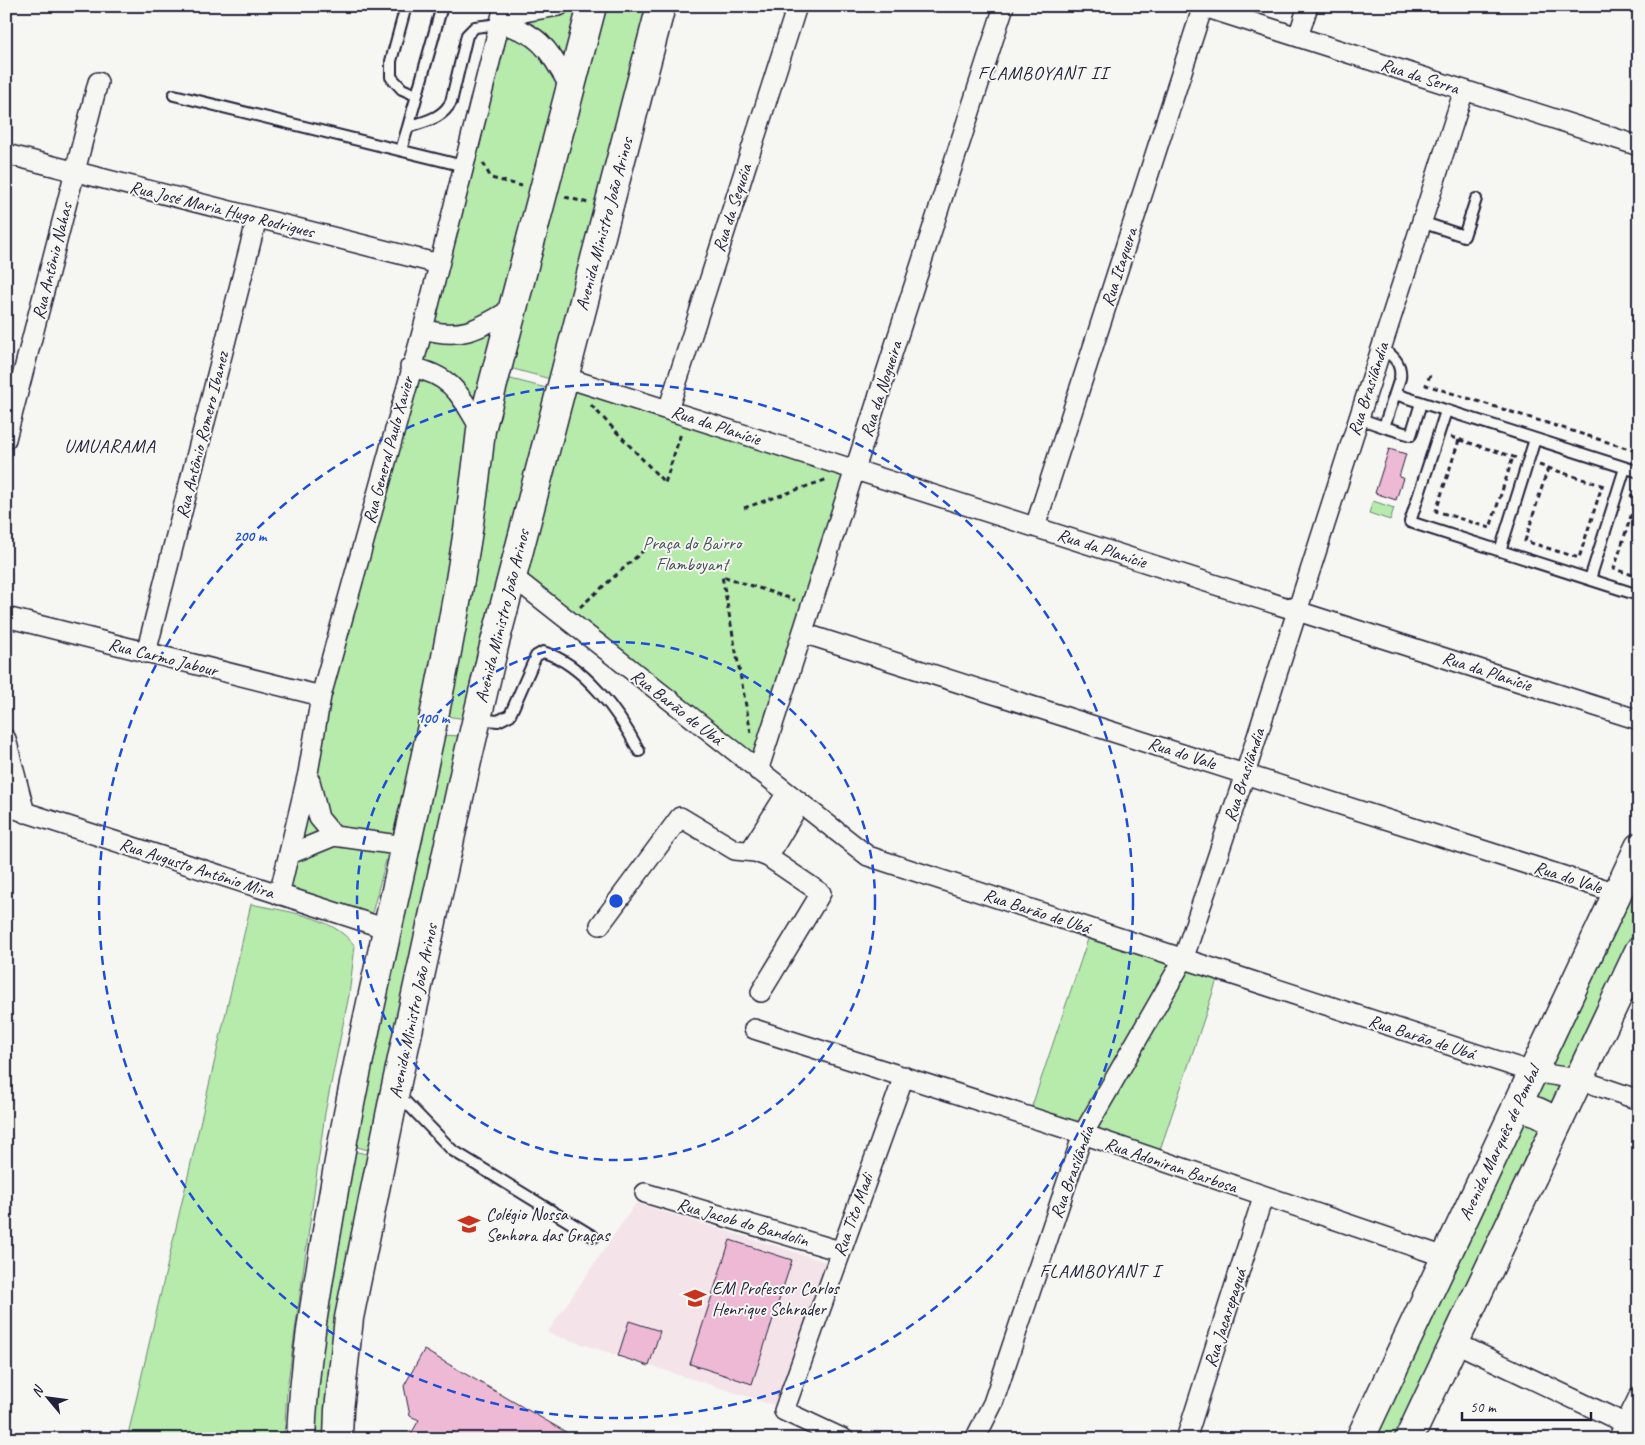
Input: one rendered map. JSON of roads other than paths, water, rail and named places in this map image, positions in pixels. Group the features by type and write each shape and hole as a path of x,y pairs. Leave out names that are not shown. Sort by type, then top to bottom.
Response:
{"main road":[{"path":"301,1439 312,1316 362,1040 388,929 456,597 477,474 481,430 515,307 592,6"},
{"name":"Avenida Ministro João Arinos","path":"338,1439 339,1410 349,1318 395,1090 476,719 661,6"},
{"path":"405,846 421,852 432,864 438,880 438,896"},
{"name":"Avenida Marquês de Pombal","path":"1360,1439 1639,847"},
{"path":"1409,1439 1639,952"},
{"path":"362,1040 362,1056 368,1072 379,1084 395,1090"},
{"path":"1545,1045 1558,1057 1570,1062 1582,1071"},
{"path":"1516,1107 1533,1109 1544,1113 1557,1124"}],"street":[{"path":"503,12 524,12 559,6"},
{"name":"Rua da Sequóia","path":"668,410 797,6"},
{"name":"Rua da Nogueira","path":"758,772 1004,6"},
{"name":"Rua da Serra","path":"1203,6 1639,146"},
{"name":"Rua Itaquera","path":"1035,527 1203,6"},
{"path":"1298,37 1308,6"},
{"path":"503,12 547,49 570,87"},
{"name":"Rua General Paulo Xavier","path":"280,895 308,773 320,696 422,329 503,12"},
{"name":"Rua Antônio Nahas","path":"6,440 98,82"},
{"name":"Rua Brasilândia","path":"975,1439 992,1403 1083,1134 1183,960 1245,774 1464,90"},
{"name":"Rua José Maria Hugo Rodrigues","path":"6,154 439,264"},
{"name":"Rua Antônio Romero Ibanez","path":"146,653 258,218"},
{"path":"422,329 443,335 477,330 515,307"},
{"path":"410,367 431,371 458,392 481,430"},
{"name":"Rua da Planície","path":"564,377 1639,720"},
{"name":"Rua Barão de Ubá","path":"512,576 758,772 868,856 1532,1072 1582,1071 1639,1100"},
{"name":"Rua Carmo Jabour","path":"6,617 320,696"},
{"name":"Rua do Vale","path":"803,632 1618,892"},
{"path":"6,739 25,813"},
{"path":"308,773 320,818 334,836"},
{"path":"759,854 793,798"},
{"name":"Rua Augusto Antônio Mira","path":"6,806 388,929"},
{"path":"600,925 680,817 735,850 759,854 821,893 761,992"},
{"path":"290,854 334,836 405,846"},
{"name":"Rua Adoniran Barbosa","path":"754,1029 1083,1134 1263,1197 1445,1257"},
{"name":"Rua Tito Madi","path":"844,1439 784,1411 904,1076"},
{"name":"Rua Jacob do Bandolin","path":"645,1193 840,1251"},
{"name":"Rua Jacarepaguá","path":"1186,1439 1263,1197"},
{"path":"1454,1342 1628,1431 1639,1396"}],"lane":[{"path":"406,6 391,62 391,77 402,89 416,95"},
{"path":"401,150 442,6"},
{"path":"408,126 438,117 446,111 451,102 467,35 475,27 503,12"},
{"path":"174,95 464,166"},
{"path":"1421,222 1464,236 1476,199"},
{"path":"1380,349 1394,356 1401,371 1384,427"},
{"path":"1395,394 1639,472"},
{"path":"1358,418 1411,435 1421,403"},
{"path":"1446,411 1410,522 1632,592"},
{"path":"1500,551 1535,439"},
{"path":"1590,579 1625,468"},
{"path":"476,719 498,721 510,715 536,656 543,652 554,656 588,681 625,724 639,751"},
{"path":"395,1090 452,1150 594,1237"}],"place":[{"name":"Colégio Nossa Senhora das Graças","path":"469,1224"},
{"name":"EM Professor Carlos Henrique Schrader","path":"695,1298"}],"district":[{"name":"FLAMBOYANT II","path":"1043,72"},
{"name":"UMUARAMA","path":"110,445"},
{"name":"FLAMBOYANT I","path":"1100,1270"}],"park label":[{"name":"Praça do Bairro Flamboyant","path":"692,553"}]}
